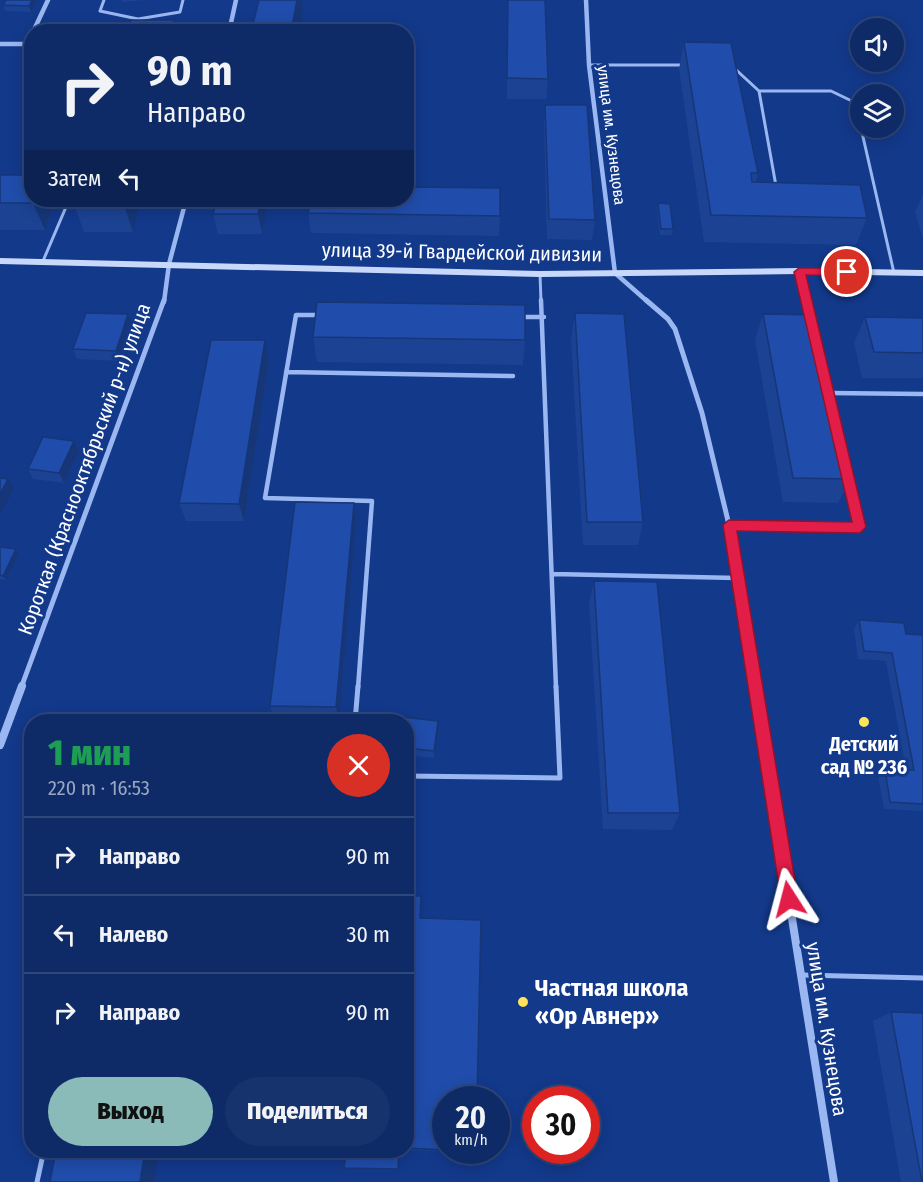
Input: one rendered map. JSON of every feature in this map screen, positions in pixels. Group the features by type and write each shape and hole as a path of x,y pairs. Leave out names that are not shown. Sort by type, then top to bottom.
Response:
{"main road":[{"name":"улица 39-й Гвардейской дивизии","path":"0,261 540,274 923,273"}],"street":[{"path":"36,24 48,0"},
{"path":"231,24 237,0"},
{"name":"улица им. Кузнецова","path":"586,0 589,65 615,273 668,319 675,329 702,413 729,525 834,1182"},
{"path":"0,44 24,44"},
{"name":"Короткая (Краснооктябрьский р-н) улица","path":"0,745 163,308 169,264 184,207"}],"lane":[{"path":"104,0 100,11 138,19 180,12 183,0"},
{"path":"137,24 138,19"},
{"path":"589,65 696,65"},
{"path":"731,65 759,91 776,190"},
{"path":"759,91 831,92 850,100"},
{"path":"863,138 894,273"},
{"path":"43,261 66,207"},
{"path":"799,272 813,329"},
{"path":"414,776 560,778 544,317 540,274"},
{"path":"331,315 296,315 265,498 372,501 356,714"},
{"path":"508,317 544,317"},
{"path":"286,372 513,376"},
{"path":"825,382 831,404"},
{"path":"828,393 923,394"},
{"path":"729,525 860,527 846,471"},
{"path":"553,574 737,578"},
{"path":"801,975 923,978"},
{"path":"37,1182 42,1158"}],"building":[{"path":"6,0 32,0 29,6 3,5"},
{"path":"259,0 297,0 292,24 253,24"},
{"path":"508,0 545,0 548,79 507,78"},
{"path":"131,20 174,20 173,24 130,24"},
{"path":"684,42 731,43 758,173 751,173 752,182 860,185 867,218 711,215"},
{"path":"545,105 587,105 595,220 549,219"},
{"path":"0,175 24,175 24,203 0,203"},
{"path":"414,187 500,188 500,216 308,213 309,207 414,207"},
{"path":"658,203 670,204 673,229 661,229"},
{"path":"215,207 260,207 258,214 213,214"},
{"path":"317,302 525,305 525,340 313,337"},
{"path":"86,313 128,314 116,351 73,349"},
{"path":"575,313 624,314 643,522 587,522"},
{"path":"763,314 814,315 850,479 793,478"},
{"path":"865,317 923,318 923,353 874,352"},
{"path":"211,340 265,340 239,504 179,503"},
{"path":"43,437 74,441 59,473 28,469"},
{"path":"0,478 8,479 0,494"},
{"path":"295,502 354,503 336,707 270,706"},
{"path":"0,547 16,549 3,576 0,575"},
{"path":"594,581 657,582 680,813 608,813"},
{"path":"859,620 904,623 906,634 923,635 923,804 890,802 885,769 914,770 892,653 864,651"},
{"path":"414,718 438,721 434,751 414,749"},
{"path":"414,896 421,896 420,918 481,920 477,1086 432,1086 432,1149 414,1148"},
{"path":"891,1012 923,1013 923,1182 922,1182"},
{"path":"54,1158 144,1158 140,1182 50,1182"},
{"path":"345,1158 399,1158 398,1169 344,1168"}],"place":[{"name":"Детский сад № 236","path":"864,722"},
{"name":"Частная школа «Ор Авнер»","path":"523,1002"}],"route":[{"path":"789,899 729,525 860,527 799,272 847,272"}]}
